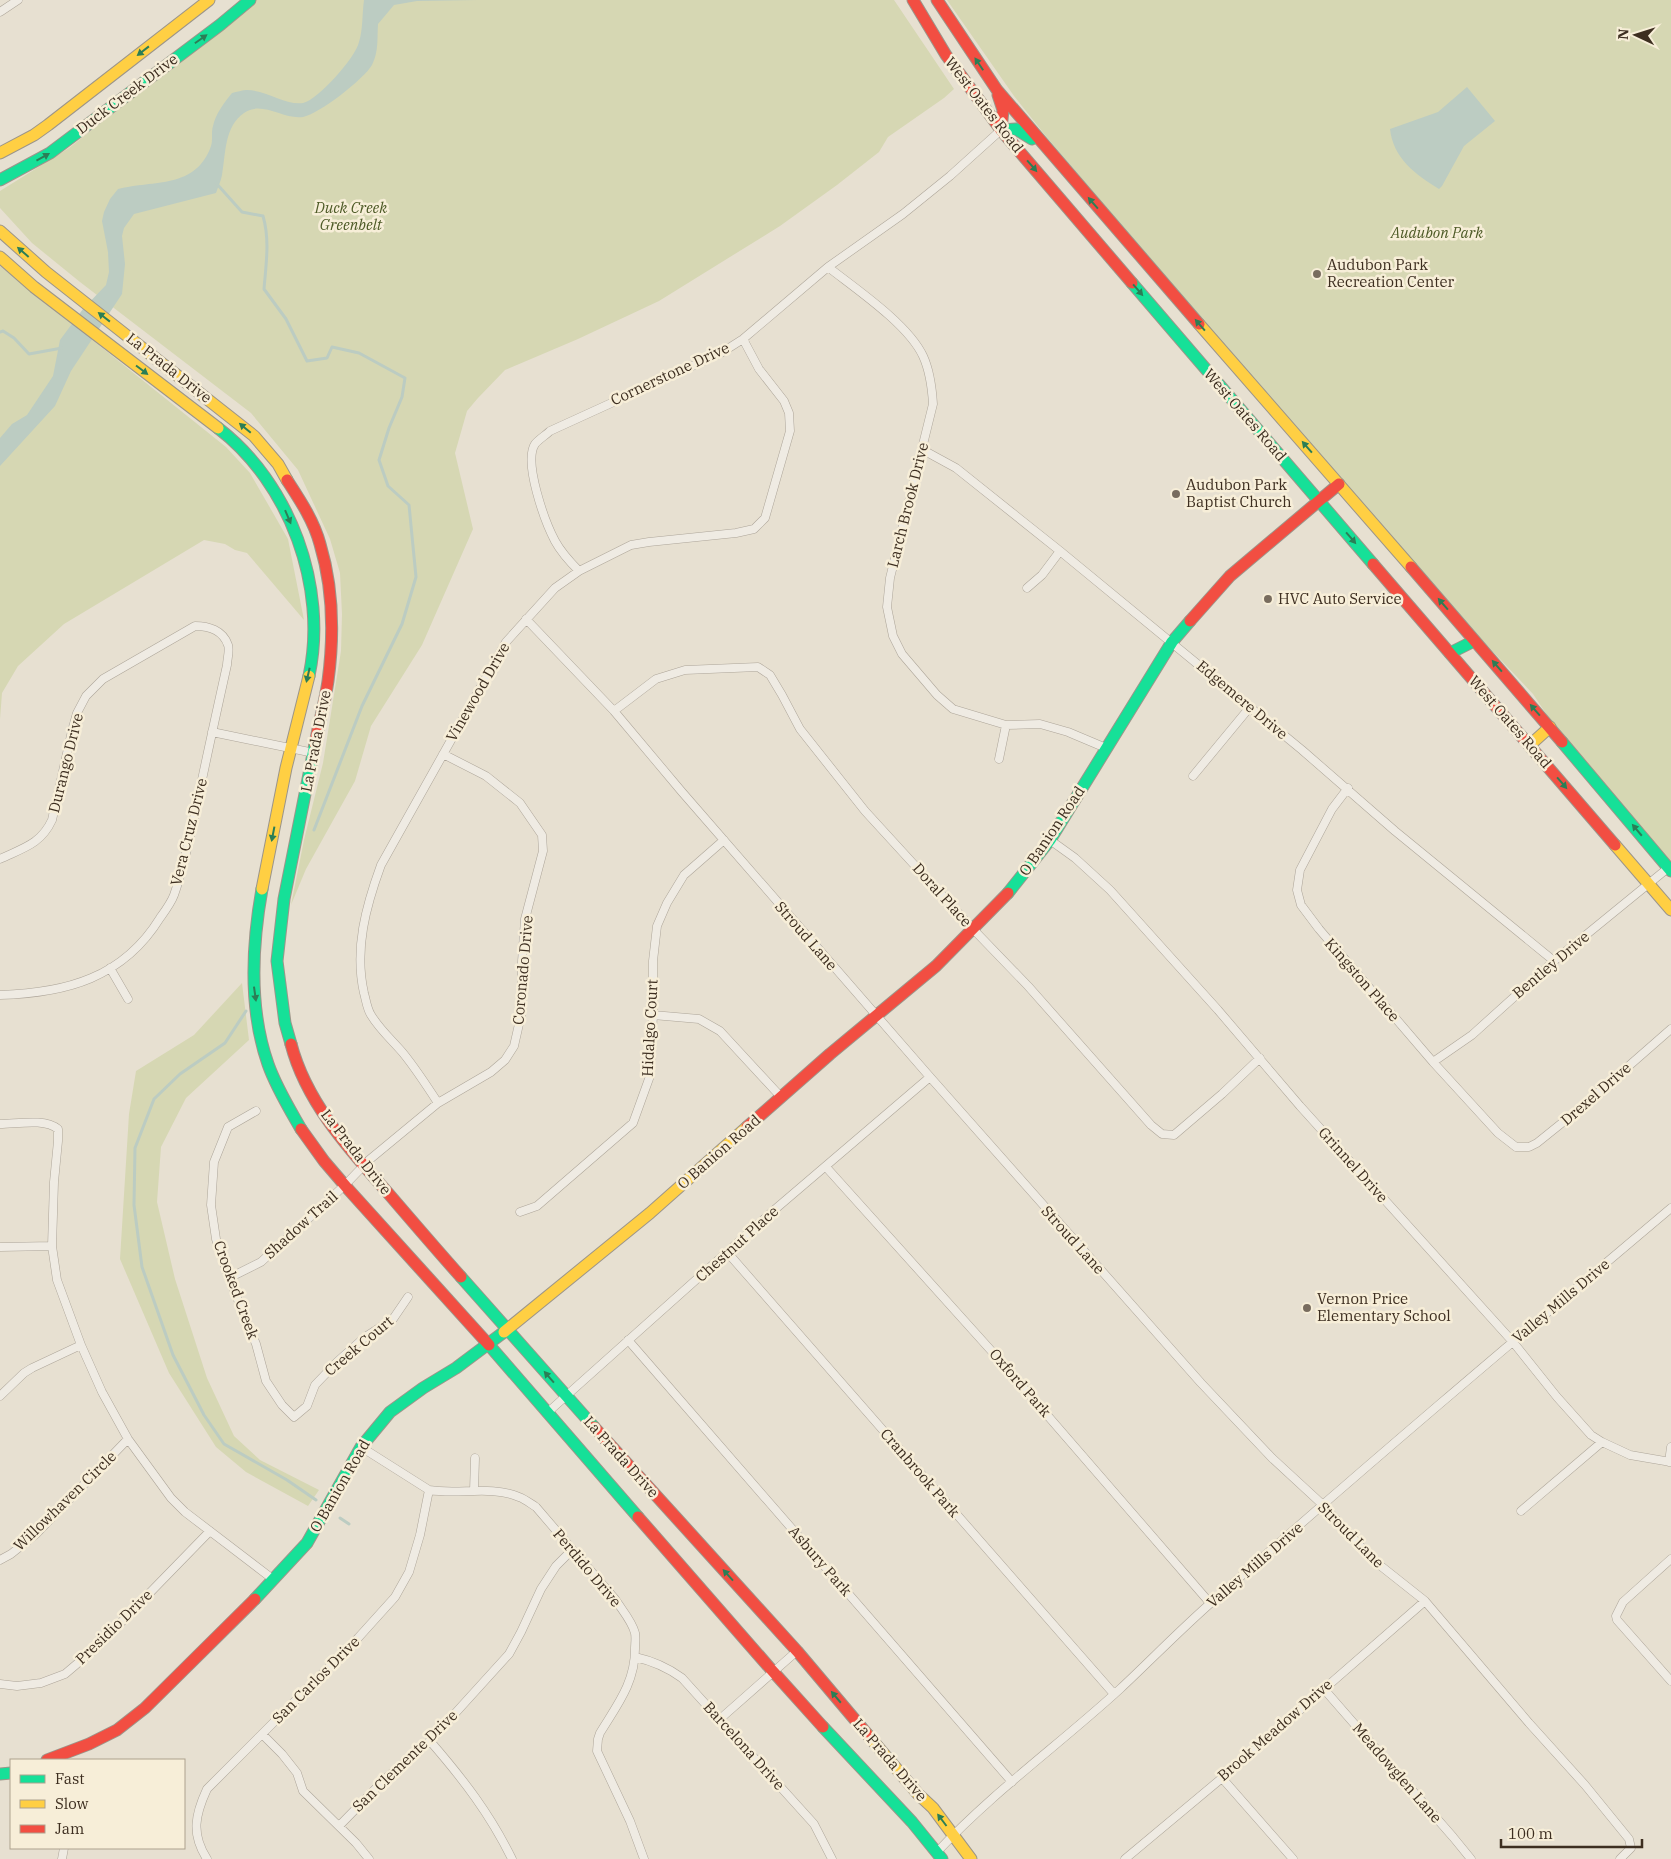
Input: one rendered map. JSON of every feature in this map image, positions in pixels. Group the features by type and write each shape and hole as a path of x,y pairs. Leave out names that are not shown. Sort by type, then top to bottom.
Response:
{"main road":[{"name":"Duck Creek Drive","path":"0,153 48,126 209,0"},
{"name":"Duck Creek Drive","path":"0,180 50,152 220,25 250,0"},
{"name":"West Oates Road","path":"913,0 946,56 1001,130 1671,910"},
{"name":"West Oates Road","path":"937,0 997,90 1060,166 1550,727 1670,869"},
{"path":"997,90 1003,110 1001,130 1016,129 1026,133 1060,166"},
{"name":"La Prada Drive","path":"0,231 46,272 254,436 278,464 306,511 320,543 327,574 331,608 332,640 328,680 284,899 277,960 279,987 292,1050 306,1082 327,1120 363,1165 565,1396 797,1651 918,1794 933,1808 971,1859"},
{"name":"La Prada Drive","path":"0,257 34,287 222,431 246,453 264,475 285,510 297,538 308,574 314,612 313,641 310,670 290,748 257,911 254,984 260,1035 268,1065 281,1094 301,1130 345,1185 488,1344 773,1672 905,1814 939,1856"},
{"name":"O Banion Road","path":"60,1758 117,1730 144,1708 274,1580 307,1543 361,1447 390,1412 423,1388 456,1368 507,1329 650,1212 781,1097 936,966 1016,885 1050,840 1172,642 1230,576 1339,484"},
{"path":"1450,653 1474,641"},
{"path":"1530,745 1550,727"}],"street":[{"path":"0,12 18,0"},
{"name":"Cornerstone Drive","path":"579,571 563,553 554,539 542,509 534,484 532,466 534,445 550,431 720,352 743,339 828,267 903,214 950,176 1001,130"},
{"name":"Larch Brook Drive","path":"828,267 909,336 923,355 931,382 933,404 890,578 886,607 893,636 902,654 937,695 953,709 1006,725 1040,724 1068,732 1106,748"},
{"name":"Vinewood Drive","path":"438,1103 412,1064 384,1034 369,1013 362,983 360,959 362,928 369,898 381,865 506,642 555,588 579,571 631,545 736,533 754,529 765,518 790,431 789,413 784,401 760,368 743,339"},
{"name":"Edgemere Drive","path":"922,450 956,468 1060,551 1348,788 1395,831 1554,961"},
{"path":"1027,588 1042,575 1060,551"},
{"name":"Stroud Lane","path":"526,620 614,711 876,1016 1201,1383 1272,1458 1323,1506 1372,1559 1425,1601 1529,1723 1585,1785 1629,1839 1631,1848 1620,1859"},
{"name":"Vera Cruz Drive","path":"0,995 59,990 91,980 133,951 151,933 173,897 185,859 227,665 229,646 221,634 208,626 195,626 182,633"},
{"name":"Durango Drive","path":"0,859 33,844 47,832 52,820 77,713 86,696 103,679 182,633"},
{"name":"Doral Place","path":"614,711 656,679 685,670 758,667 770,675 800,729 865,811 1028,986 1151,1125 1162,1134 1174,1135 1260,1058"},
{"path":"1193,776 1250,707"},
{"path":"998,759 1006,725"},
{"path":"212,732 314,753"},
{"name":"Coronado Drive","path":"345,1185 363,1165 438,1103 490,1072 505,1060 514,1046 522,1011 522,962 525,919 543,851 542,835 520,802 486,776 443,754"},
{"name":"Kingston Place","path":"1348,788 1332,809 1300,870 1297,890 1301,905 1318,930 1433,1062 1498,1133 1516,1147"},
{"name":"Hidalgo Court","path":"520,1212 537,1206 633,1123 650,1076 654,1015 653,961 657,926 667,903 684,875 724,840"},
{"name":"Grinnel Drive","path":"1050,840 1075,858 1110,890 1260,1058 1300,1106 1513,1342 1568,1410 1591,1435 1630,1455 1670,1462"},
{"name":"Bentley Drive","path":"1433,1062 1472,1035 1554,961 1670,869"},
{"path":"110,968 128,999"},
{"path":"654,1015 699,1019 720,1031 781,1097"},
{"name":"Drexel Drive","path":"1516,1147 1530,1148 1537,1143 1583,1106 1671,1028"},
{"name":"Chestnut Place","path":"546,1413 727,1252 930,1077"},
{"name":"Crooked Creek","path":"256,1110 228,1127 214,1162 211,1205 216,1239 229,1278 256,1344 266,1380 282,1405 294,1417"},
{"path":"0,1124 42,1123 52,1124 58,1129 52,1246 57,1280 81,1345 102,1392 128,1439 171,1498 210,1531 274,1580"},
{"name":"Oxford Park","path":"826,1167 996,1356 1210,1603"},
{"name":"Shadow Trail","path":"229,1278 261,1262 345,1185"},
{"name":"Valley Mills Drive","path":"939,1856 953,1835 1114,1694 1210,1603 1671,1208"},
{"path":"0,1247 52,1246"},
{"name":"Cranbrook Park","path":"727,1252 1114,1694"},
{"name":"Creek Court","path":"294,1417 307,1406 315,1385 365,1337 393,1319 408,1297"},
{"name":"Asbury Park","path":"628,1340 1012,1782"},
{"path":"0,1396 32,1368 81,1345"},
{"name":"Willowhaven Circle","path":"0,1560 11,1554 36,1534 128,1439"},
{"path":"1521,1511 1602,1442"},
{"name":"Perdido Drive","path":"361,1447 429,1490 441,1492 498,1491 520,1497 536,1507 615,1600 626,1616 635,1633 635,1657 632,1675 628,1688 600,1733 597,1751 630,1821 644,1859"},
{"path":"1670,1462 1671,1447"},
{"path":"474,1491 476,1458"},
{"name":"San Carlos Drive","path":"207,1859 199,1846 196,1824 200,1803 207,1789 358,1638 395,1597 409,1572 420,1535 429,1490"},
{"name":"Presidio Drive","path":"0,1684 18,1686 41,1683 65,1674 98,1646 210,1531"},
{"name":"San Clemente Drive","path":"339,1826 384,1779 430,1741 509,1654 540,1589 556,1566 572,1550"},
{"path":"1671,1559 1623,1602 1616,1616 1617,1620 1671,1681"},
{"name":"Brook Meadow Drive","path":"1125,1859 1222,1778 1425,1601"},
{"path":"720,1718 797,1651"},
{"name":"Barcelona Drive","path":"635,1657 650,1660 670,1669 682,1678 814,1824 832,1859"},
{"name":"Meadowglen Lane","path":"1323,1688 1454,1837 1471,1859"},
{"path":"262,1734 282,1754 297,1773 303,1791 370,1859"},
{"path":"430,1741 463,1778 484,1808 500,1834 512,1859"},
{"path":"1222,1778 1293,1859"}],"green space":[{"name":"Duck Creek Greenbelt","path":"256,0 894,0 954,89 888,137 879,152 780,226 659,301 578,339 505,370 467,411 455,453 473,529 422,645 371,726 355,781 306,869 291,905 304,840 323,763 341,651 340,573 330,539 298,470 251,413 32,243 0,208 0,191 69,148"},
{"name":"Audubon Park","path":"947,0 1671,0 1671,866 1555,727 1533,694 1464,621 1167,280 1045,135 1014,96"},
{"path":"0,266 226,447 250,473 288,539 304,620 247,553 235,550 225,544 204,540 64,624 18,666 2,693 0,719"},
{"path":"242,983 249,1040 186,1098 161,1147 157,1202 175,1279 207,1378 234,1436 260,1460 319,1490 308,1506 246,1472 216,1447 169,1373 120,1259 129,1114 136,1071 194,1035"}],"shaded area":[{"path":"364,0 477,0 417,1 394,5 378,24 377,50 372,65 351,87 319,110 303,117 288,116 265,109 251,110 244,113 237,119 229,133 222,177 216,193 134,214 124,228 122,236 125,264 122,294 71,371 55,406 0,466 0,438 12,424 27,415 53,376 60,340 83,309 106,285 109,272 108,252 102,221 110,199 118,189 172,180 195,170 204,160 211,146 212,128 216,117 232,93 245,90 261,92 296,103 303,103 318,94 336,77 356,49 361,32"},
{"path":"1467,87 1495,121 1464,146 1439,189 1407,165 1396,149 1390,129 1438,112"}],"waterway":[{"path":"216,183 242,212 263,216 267,243 264,289 286,319 307,361 327,358 332,347 359,353 405,378 402,397 389,428 379,460 388,486 409,505 416,577 402,624 362,706 314,830"},
{"path":"0,332 3,331 14,338 29,354 62,348"},
{"path":"246,1011 225,1043 180,1074 154,1099 135,1148 134,1205 142,1267 173,1355 204,1415 224,1444 287,1480 316,1500"},
{"path":"340,1518 349,1524"}],"traffic: fast":[{"path":"0,180 50,153 220,25 250,0"},
{"path":"1001,130 1016,129 1032,139"},
{"path":"1132,283 1373,564"},
{"path":"218,428 243,451 265,477 283,507 298,539 308,573 313,607 313,642 309,676"},
{"path":"1008,893 1050,840 1172,642 1190,621"},
{"path":"1450,653 1474,641"},
{"path":"1562,742 1671,871"},
{"path":"291,1044 285,1023 277,961 284,899 315,744"},
{"path":"262,889 254,955 255,1000 258,1022 271,1073 301,1129"},
{"path":"461,1277 594,1427"},
{"path":"255,1599 307,1543 361,1447 390,1412 423,1388 456,1368 504,1332"},
{"path":"489,1345 638,1517"},
{"path":"823,1727 912,1822 942,1859"},
{"path":"0,1774 10,1773"}],"traffic: slow":[{"path":"0,153 34,135 48,125 209,0"},
{"path":"0,231 46,272 254,436 278,464 287,480"},
{"path":"0,257 34,287 218,428"},
{"path":"1199,324 1411,567"},
{"path":"262,889 286,768 309,676"},
{"path":"1530,745 1550,727"},
{"path":"1615,845 1671,910"},
{"path":"504,1332 650,1213 747,1127"},
{"path":"867,1734 918,1794 933,1808 971,1859"}],"traffic: jam":[{"path":"913,0 946,55 1001,130 1132,283"},
{"path":"937,0 997,90 1199,324"},
{"path":"998,95 1003,110 1001,130"},
{"path":"287,480 314,527 324,560 330,594 332,629 330,664 327,689 315,744"},
{"path":"1190,621 1230,576 1339,484"},
{"path":"1373,564 1615,845"},
{"path":"1411,567 1562,742"},
{"path":"747,1127 830,1054 936,966 1008,893"},
{"path":"291,1044 307,1086 330,1124 461,1277"},
{"path":"301,1129 324,1161 348,1189 489,1345"},
{"path":"594,1427 797,1651 867,1734"},
{"path":"638,1517 823,1727"},
{"path":"50,1759 89,1744 117,1730 145,1708 255,1599"}],"place":[{"name":"Audubon Park Recreation Center","path":"1317,274"},
{"name":"Audubon Park Baptist Church","path":"1176,494"},
{"name":"HVC Auto Service","path":"1268,599"},
{"name":"Vernon Price Elementary School","path":"1307,1308"}]}
